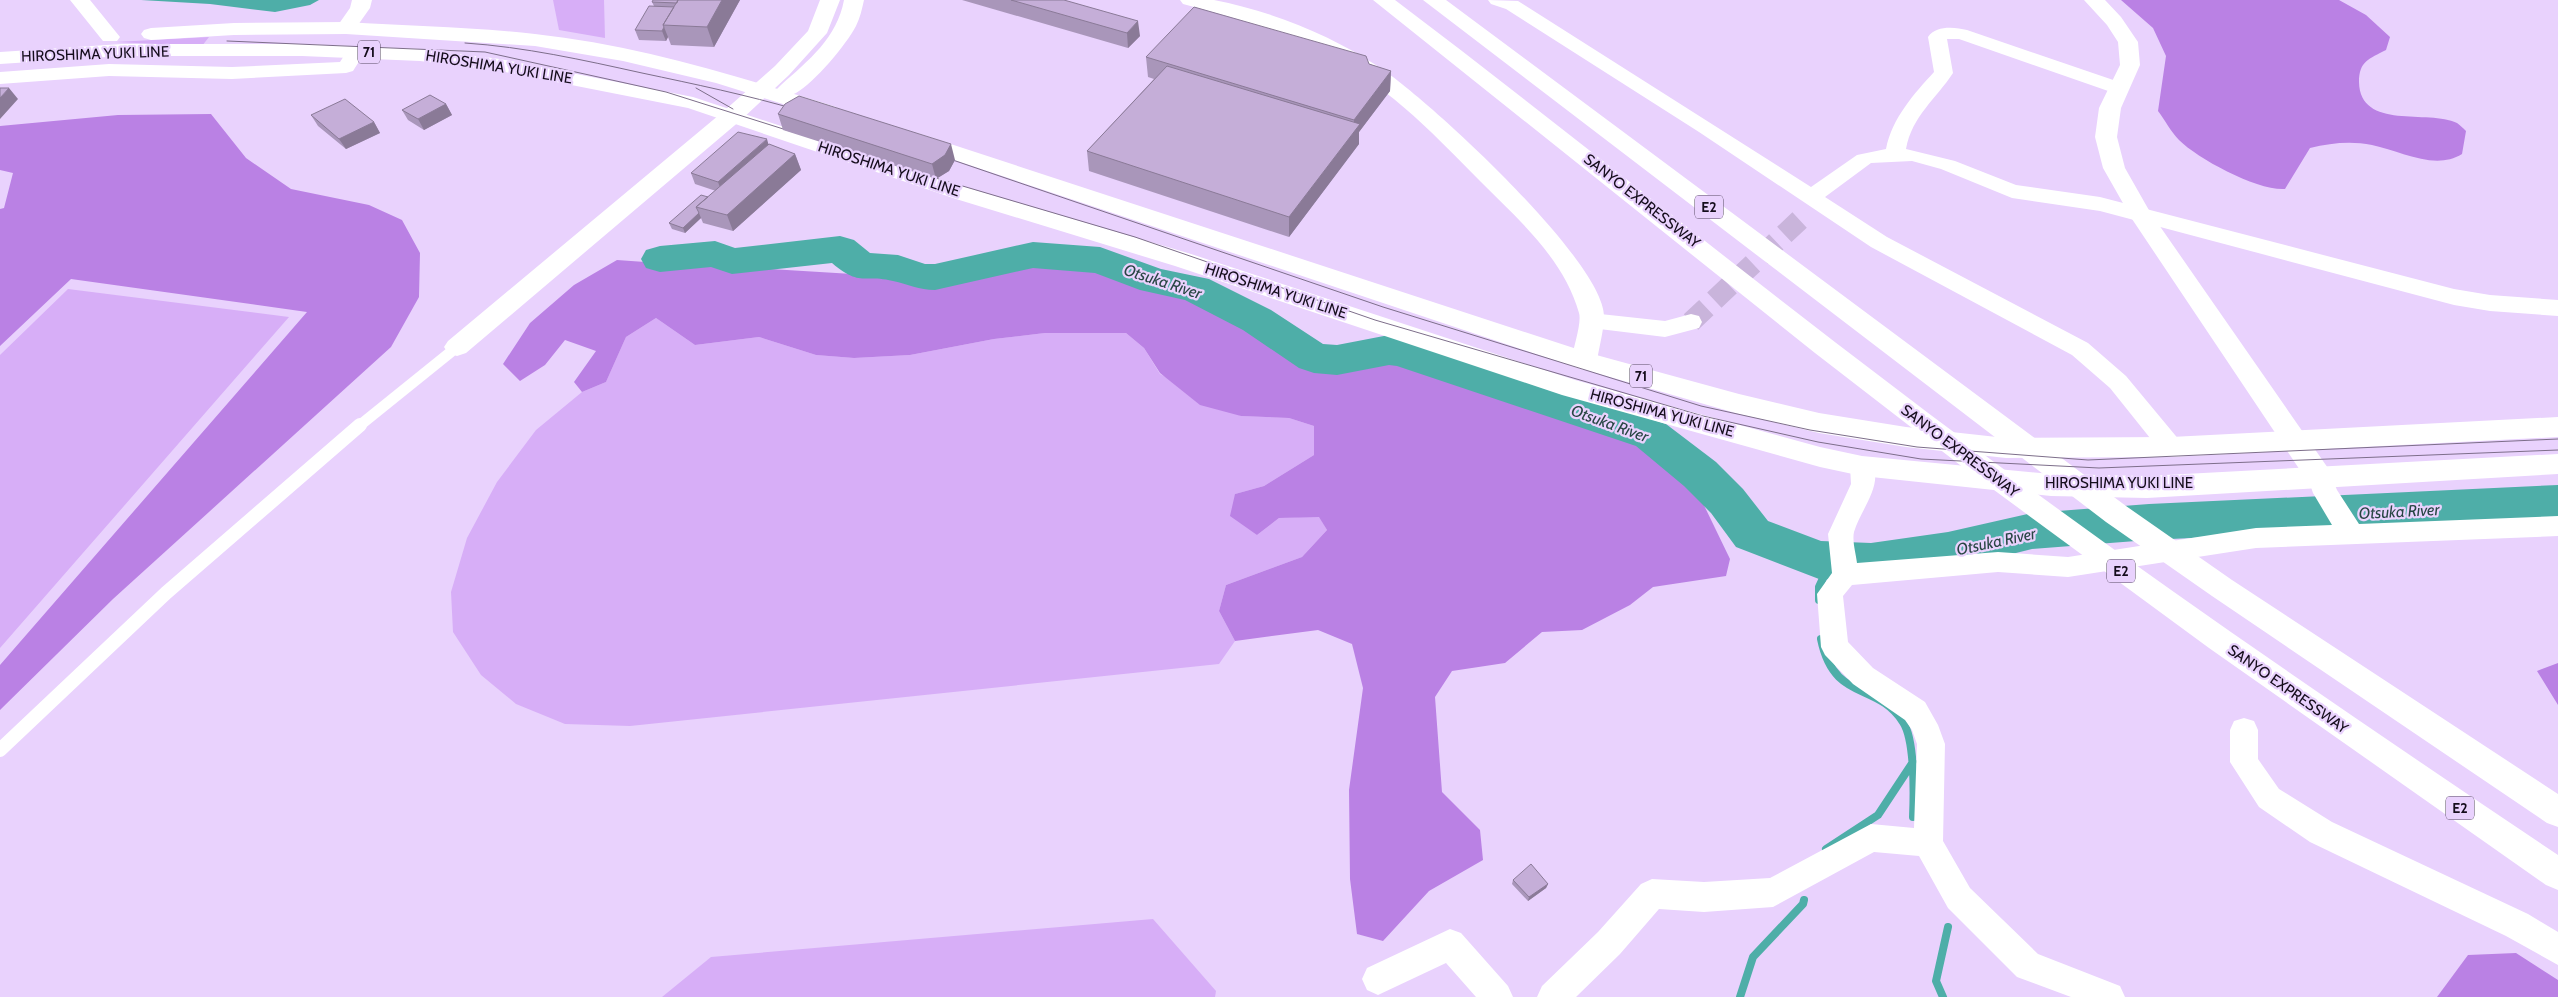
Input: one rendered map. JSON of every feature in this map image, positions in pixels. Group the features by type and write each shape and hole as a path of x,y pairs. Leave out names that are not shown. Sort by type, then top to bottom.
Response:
{"main road":[{"path":"80,0 110,37"},
{"path":"346,28 360,8 362,0"},
{"path":"771,92 822,24 830,0"},
{"path":"457,346 732,115 771,92 822,57 839,37 853,12 854,0"},
{"path":"1190,0 1262,19 1322,44 1371,71 1417,106 1540,227 1579,280 1592,315 1584,361"},
{"name":"SANYO EXPRESSWAY","path":"1383,0 1493,83 1883,393 2081,542 2363,742 2558,874"},
{"name":"E2","path":"1433,0 1983,415 2132,525 2558,812"},
{"path":"2094,0 2114,21 2128,42 2130,65 2110,108 2106,137 2114,168 2140,214 2323,485"},
{"name":"HIROSHIMA YUKI LINE","path":"0,45 234,28 346,28 534,40 623,56 771,92 847,118"},
{"name":"HIROSHIMA YUKI LINE","path":"0,58 122,50 356,52 420,55 500,65 693,103 955,191 1183,260 1571,388 1820,457 1862,466 2060,485 2147,486 2323,485 2558,464"},
{"name":"HIROSHIMA YUKI LINE","path":"893,132 1584,361 1818,423 1906,437 2006,448 2172,447 2292,439 2558,427"}],"street":[{"path":"1497,0 1512,5 1812,205 2080,349 2118,382 2172,447"},
{"path":"1895,154 1896,142 1918,101 1944,73 1937,36 1941,34 1961,34 2118,88"},
{"path":"0,78 109,70 232,73 346,67 356,52"},
{"path":"1812,205 1864,159 1895,154 1931,159 2020,193 2078,200 2140,214 2454,297 2490,304 2558,308"},
{"path":"1591,321 1665,329 1684,326 1691,322"},
{"path":"1862,466 1863,484 1841,534 1845,574 1830,594 1835,647 1863,676 1915,712 1931,744 1928,843 1959,898 2028,966 2082,985 2108,997"},
{"path":"2323,485 2348,527"},
{"path":"1845,574 1998,562 2068,567 2256,538 2348,527 2558,526"},
{"path":"2244,730 2244,762 2269,798 2321,832 2517,925 2558,950"},
{"path":"1553,997 1609,943 1652,894 1704,898 1773,892 1871,838 1928,843"},
{"path":"1378,979 1450,944 1497,997"}],"lane":[{"path":"0,750 91,662 241,525 382,405 457,346"}],"shaded area":[{"path":"141,0 319,0 310,5 275,12 210,4"},
{"path":"553,0 604,0 605,38 559,30"},
{"path":"2121,0 2339,0 2366,15 2390,37 2386,50 2366,62 2361,69 2359,82 2362,97 2371,107 2383,113 2398,116 2445,119 2457,123 2466,131 2462,154 2452,159 2441,161 2418,158 2372,145 2356,143 2318,146 2310,148 2285,189 2260,185 2229,172 2188,148 2173,133 2158,111 2166,56 2153,28"},
{"path":"209,37 202,46 115,42"},
{"path":"211,114 246,158 291,189 369,205 402,220 420,253 419,297 391,347 113,599 0,710 0,665 307,312 71,279 0,346 0,209 4,208 13,173 0,170 0,126 118,115"},
{"path":"711,259 735,267 934,281 987,268 1045,260 1101,268 1156,288 1214,305 1321,368 1398,358 1534,402 1663,456 1700,497 1730,559 1726,576 1653,587 1630,605 1582,630 1542,632 1505,663 1452,671 1435,697 1442,792 1480,830 1483,860 1429,891 1383,941 1357,934 1350,879 1349,790 1363,688 1352,644 1318,630 1235,641 1219,611 1226,585 1302,557 1327,530 1319,517 1279,518 1257,535 1230,516 1235,494 1264,486 1314,455 1314,426 1289,418 1241,416 1200,405 1160,373 1144,348 1126,333 1045,333 994,339 910,355 854,358 816,355 759,337 695,345 656,318 626,337 606,382 582,392 574,382 596,351 565,340 545,365 520,381 503,364 530,323 574,285 617,260 659,263"},
{"path":"68,289 289,317 0,648 0,355"},
{"path":"656,318 695,345 759,337 816,355 854,358 910,355 994,339 1045,333 1126,333 1144,348 1160,374 1241,416 1289,418 1314,426 1314,455 1264,486 1235,494 1257,535 1279,518 1319,516 1327,530 1302,557 1226,585 1219,611 1235,641 1219,664 630,726 565,724 516,704 481,675 453,632 451,592 467,538 497,482 536,430 582,392 606,382 626,337"},
{"path":"2558,663 2558,705 2537,671"},
{"path":"1153,919 1216,991 1215,997 662,997 711,957"},
{"path":"2516,953 2558,980 2558,997 2437,997 2468,955"}],"building":[{"path":"653,0 678,0 677,3 652,2"},
{"path":"678,0 722,0 707,27 663,25"},
{"path":"1011,0 1064,0 1138,21 1127,33"},
{"path":"649,6 674,7 663,25 662,31 635,30"},
{"path":"1194,7 1366,56 1369,64 1391,71 1354,120 1146,57"},
{"path":"1167,66 1360,124 1289,217 1087,151"},
{"path":"0,88 9,88 0,98"},
{"path":"430,95 446,104 418,119 402,110"},
{"path":"799,96 951,144 945,155 932,164 778,114 785,104"},
{"path":"345,99 374,122 339,139 311,115"},
{"path":"738,132 767,139 718,182 691,173"},
{"path":"769,144 795,154 727,215 696,207"},
{"path":"701,195 708,197 696,207 699,213 683,228 669,223"},
{"path":"1531,864 1548,884 1529,897 1513,880"}],"waterway":[{"name":"Otsuka River","path":"660,259 715,254 732,261 840,249 860,266 898,268 921,277 935,277 994,262 1033,255 1100,260 1154,281 1195,289 1257,320 1314,358 1337,360 1389,350 1401,352 1651,435 1700,474 1727,501 1752,534 1819,560 1871,562 1948,551 2032,531 2149,522 2558,503"},
{"path":"1819,600 1819,587 1831,561"},
{"path":"1821,639 1827,659 1836,673 1846,683 1893,709 1903,722 1910,741 1912,763"},
{"path":"1826,849 1878,815 1912,763"},
{"path":"1912,763 1913,817"},
{"path":"1740,997 1753,957 1803,904 1804,900"},
{"path":"1943,997 1936,981 1948,927"}],"tunnel":[{"path":"1691,322 1806,214"}],"tram line":[{"path":"227,41 485,52 666,92 796,133"},
{"path":"465,43 532,51 576,59 720,90 798,110"},
{"path":"696,88 733,109"},
{"path":"941,156 1383,307 1701,406 1810,430 1917,447 2088,460 2558,439"},
{"path":"922,174 1135,237 1375,320 1703,416 1818,442 1921,459 2099,468 2558,450"}]}
